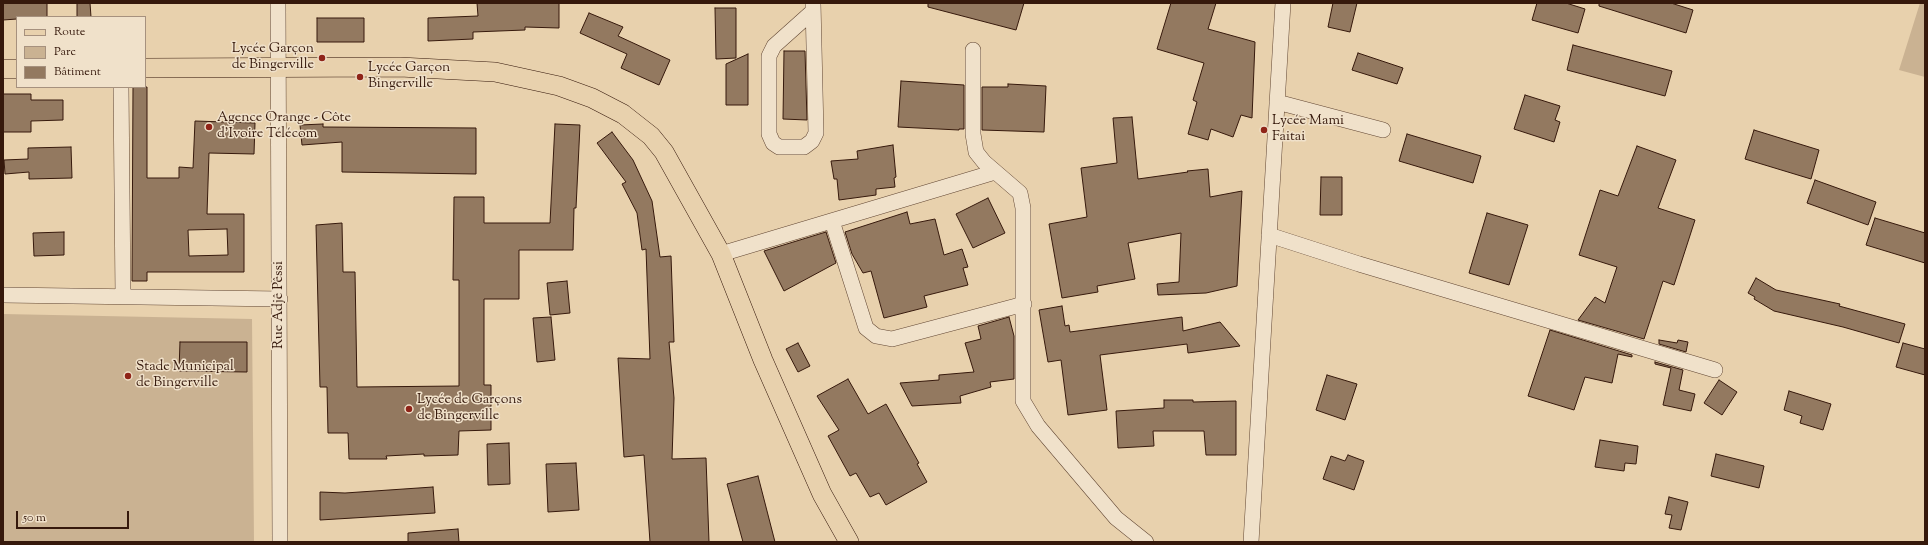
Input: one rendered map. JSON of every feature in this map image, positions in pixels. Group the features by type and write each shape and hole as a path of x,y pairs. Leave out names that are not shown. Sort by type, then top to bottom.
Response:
{"main road":[{"path":"146,68 400,67 496,72 559,86 592,98 623,114 651,136 675,169 698,216 721,254 763,360 822,494 849,542"},
{"path":"3,69 16,69"}],"street":[{"name":"Rue Adjê Pêssi","path":"278,3 280,542"},
{"path":"1251,542 1283,3"},
{"path":"812,8 816,133 812,141 804,147 779,147 773,143 769,134 768,56 774,46 812,8"},
{"path":"973,50 973,134 976,152 984,162 1020,193 1023,208 1024,304 1022,394 1026,408 1038,426 1116,518 1146,542"},
{"path":"121,88 123,296"},
{"path":"1277,102 1383,130"},
{"path":"721,254 995,172"},
{"path":"832,221 866,328 876,336 892,339 1024,304"},
{"path":"1269,235 1359,264 1716,370"},
{"path":"3,295 280,299"}],"green space":[{"path":"1920,3 1925,3 1925,77 1899,70"},
{"name":"Stade Municipal de Bingerville","path":"3,314 252,319 254,542 3,542"}],"building":[{"path":"3,3 47,3 47,16 16,16 16,19 3,20"},
{"path":"77,3 90,3 91,16 77,16"},
{"path":"477,3 559,3 559,28 525,27 525,30 473,32 473,39 428,41 428,18 478,16"},
{"path":"928,3 1024,3 1016,30 928,7"},
{"path":"1171,3 1216,3 1208,29 1255,42 1252,118 1241,115 1233,137 1211,129 1208,140 1188,134 1197,102 1193,100 1204,63 1157,49"},
{"path":"1333,3 1357,3 1350,32 1328,27"},
{"path":"1537,3 1566,3 1585,9 1578,33 1532,20"},
{"path":"1599,3 1671,3 1693,10 1686,33 1599,6"},
{"path":"715,8 736,8 736,58 716,59"},
{"path":"589,13 623,27 618,36 670,60 659,85 621,68 627,54 580,33"},
{"path":"317,18 364,18 364,42 317,42"},
{"path":"1573,45 1672,71 1665,96 1567,70"},
{"path":"784,51 805,51 807,120 783,119"},
{"path":"1358,53 1403,68 1397,84 1352,70"},
{"path":"748,54 748,105 726,105 726,64"},
{"path":"901,81 964,85 964,129 898,127"},
{"path":"1008,84 1046,86 1044,132 982,130 982,87 1008,87"},
{"path":"146,87 147,178 179,178 179,167 193,168 195,121 255,123 254,154 209,153 207,214 244,214 244,272 147,272 147,281 132,281 133,88","holes":["227,229 228,255 189,256 188,230"]},
{"path":"3,94 31,94 31,100 63,100 63,120 31,121 31,132 3,132"},
{"path":"1525,95 1560,106 1555,120 1560,122 1554,142 1514,129"},
{"path":"1132,117 1138,179 1208,169 1210,197 1242,191 1237,286 1206,293 1158,295 1157,284 1179,282 1181,233 1128,243 1135,279 1097,286 1098,292 1062,298 1049,224 1087,217 1081,168 1117,163 1113,118"},
{"path":"323,124 323,127 476,128 476,174 342,172 342,142 302,145 300,125"},
{"path":"555,124 580,125 576,208 574,208 573,250 519,250 519,299 484,299 484,385 491,385 491,430 459,431 458,455 424,456 424,454 386,456 387,459 349,459 348,433 328,433 327,387 320,387 316,225 342,223 343,272 355,272 357,387 459,386 459,280 453,280 454,197 484,197 484,223 550,223"},
{"path":"1754,130 1819,150 1811,179 1745,159"},
{"path":"612,132 633,160 652,201 660,257 671,256 674,342 669,342 674,398 672,459 706,458 709,542 650,542 644,455 624,457 618,358 650,359 646,249 642,250 637,213 622,184 626,182 597,143"},
{"path":"1407,134 1481,156 1473,183 1399,161"},
{"path":"893,145 896,177 894,178 895,187 876,189 876,195 839,200 837,179 834,179 831,161 858,159 857,151"},
{"path":"1637,146 1676,160 1658,208 1695,220 1674,285 1663,281 1644,339 1578,320 1595,297 1605,303 1617,267 1579,255 1600,190 1618,196"},
{"path":"71,147 72,178 29,179 29,172 5,174 4,160 28,159 28,148"},
{"path":"1321,177 1342,177 1342,215 1320,215"},
{"path":"1815,180 1876,202 1868,225 1807,203"},
{"path":"988,198 1005,233 973,248 956,214"},
{"path":"907,212 910,224 935,219 944,255 962,249 968,267 963,268 968,285 924,296 927,307 884,318 871,271 863,273 852,254 845,232"},
{"path":"1487,213 1528,225 1509,285 1469,273"},
{"path":"1875,218 1925,233 1925,263 1866,245"},
{"path":"64,232 64,255 34,256 33,233"},
{"path":"826,232 836,263 784,291 764,251"},
{"path":"1756,278 1776,290 1840,304 1839,306 1905,324 1899,343 1843,327 1774,311 1754,299 1755,297 1748,293"},
{"path":"567,281 570,313 550,315 547,283"},
{"path":"1062,306 1065,326 1069,325 1070,332 1182,317 1183,331 1220,322 1240,346 1188,353 1187,344 1100,355 1107,410 1068,415 1061,360 1048,362 1039,310"},
{"path":"551,317 555,360 537,362 533,318"},
{"path":"1009,317 1014,336 1014,379 990,382 991,387 960,396 961,403 912,406 900,383 939,380 939,375 974,372 965,343 981,339 978,326"},
{"path":"1550,330 1632,355 1632,357 1618,354 1612,383 1585,377 1574,410 1528,396"},
{"path":"1659,340 1677,343 1678,340 1688,342 1686,352 1659,344"},
{"path":"180,342 247,342 247,372 179,371"},
{"path":"798,343 810,366 798,372 786,349"},
{"path":"1903,343 1925,349 1925,375 1896,367"},
{"path":"1655,362 1683,370 1679,390 1695,394 1691,411 1663,405 1671,368 1655,364"},
{"path":"1327,375 1357,384 1345,420 1316,410"},
{"path":"848,379 868,414 886,404 919,463 917,464 927,482 886,505 879,493 870,497 856,473 850,476 828,436 839,430 817,396"},
{"path":"1719,380 1737,392 1722,415 1704,403"},
{"path":"1789,391 1831,404 1823,430 1800,423 1802,416 1784,410"},
{"path":"1164,400 1193,400 1193,402 1236,401 1236,455 1206,455 1204,431 1153,431 1154,446 1118,448 1116,411 1164,408"},
{"path":"1600,440 1638,446 1636,464 1625,463 1624,471 1595,467"},
{"path":"509,443 510,484 488,485 487,444"},
{"path":"1716,454 1764,466 1759,488 1711,476"},
{"path":"1348,455 1364,461 1354,490 1323,479 1331,456 1345,461"},
{"path":"576,463 579,510 548,512 546,464"},
{"path":"758,476 775,542 743,542 727,484"},
{"path":"433,487 435,513 320,520 320,492 345,493"},
{"path":"1669,497 1688,502 1681,530 1669,528 1672,515 1665,514"},
{"path":"458,529 459,542 408,542 408,533"}],"place":[{"name":"Lycée Garçon de Bingerville","path":"322,58"},
{"name":"Lycée Garçon Bingerville","path":"360,77"},
{"name":"Agence Orange - Côte d'Ivoire Télécom","path":"209,127"},
{"name":"Lycée Mami Faitai","path":"1264,130"},
{"name":"Stade Municipal de Bingerville","path":"128,376"},
{"name":"Lycée de Garçons de Bingerville","path":"409,409"}]}
